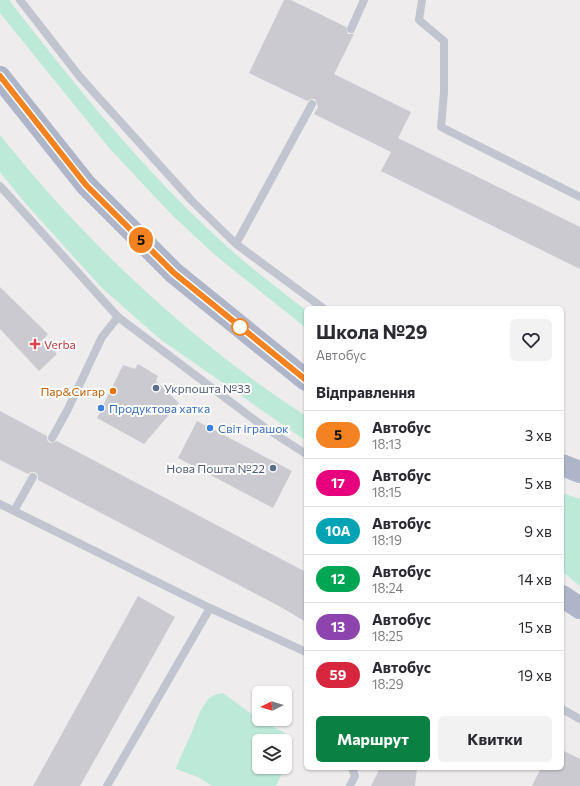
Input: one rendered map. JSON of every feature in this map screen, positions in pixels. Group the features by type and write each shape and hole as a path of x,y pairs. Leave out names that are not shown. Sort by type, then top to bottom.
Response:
{"main road":[{"path":"0,76 86,185 174,273 303,376"},
{"path":"564,467 580,472"},
{"path":"564,597 580,608"}],"lane":[{"path":"20,0 80,77 192,202 236,244 320,306"},
{"path":"351,29 364,0"},
{"path":"422,0 418,20 444,41 444,92 441,127 580,197"},
{"path":"236,244 312,104"},
{"path":"0,186 118,317 264,427 304,453"},
{"path":"52,438 68,409 102,337 118,317"},
{"path":"14,511 33,477"},
{"path":"0,504 210,608 304,651"},
{"path":"106,786 210,608"},
{"path":"564,710 580,719"},
{"path":"350,786 355,776 353,770"}],"green space":[{"path":"0,0 9,0 58,63 136,155 164,185 221,241 273,285 304,308 304,326 215,255 172,215 110,149 0,13"},
{"path":"0,135 68,214 104,252 142,288 221,355 263,387 304,415 304,440 160,339 102,288 26,204 0,172"},
{"path":"564,494 580,499 580,586 564,573"},
{"path":"223,693 252,714 252,726 272,726 285,734 252,734 252,774 282,774 276,786 212,786 198,777 176,769 198,716 209,699 216,694"}],"building":[{"path":"284,0 291,0 346,27 348,34 354,34 334,74 411,112 398,138 580,227 580,269 381,171 391,152 314,114 318,107 315,99 307,101 249,73"},
{"path":"0,287 48,334 43,340 57,354 39,371 0,329"},
{"path":"138,364 158,376 156,381 179,403 144,444 97,418 123,365 135,369"},
{"path":"0,411 47,436 47,440 50,443 57,441 304,571 304,621 279,606 38,480 38,475 35,472 28,474 0,460"},
{"path":"197,421 292,471 273,508 178,458"},
{"path":"138,596 175,617 80,786 33,786"},
{"path":"564,751 580,759 580,786 532,786 540,770 564,770"},
{"path":"379,770 417,770 415,786 371,786"}],"bus line":[{"name":"5","path":"0,76 86,185 174,273 304,378"}],"place":[{"name":"Verba","path":"35,344"},
{"name":"Укрпошта №33","path":"156,388"},
{"name":"Пар&Сигар","path":"113,391"},
{"name":"Продуктова хатка","path":"101,408"},
{"name":"Світ іграшок","path":"210,428"},
{"name":"Нова Пошта №22","path":"273,468"}]}
